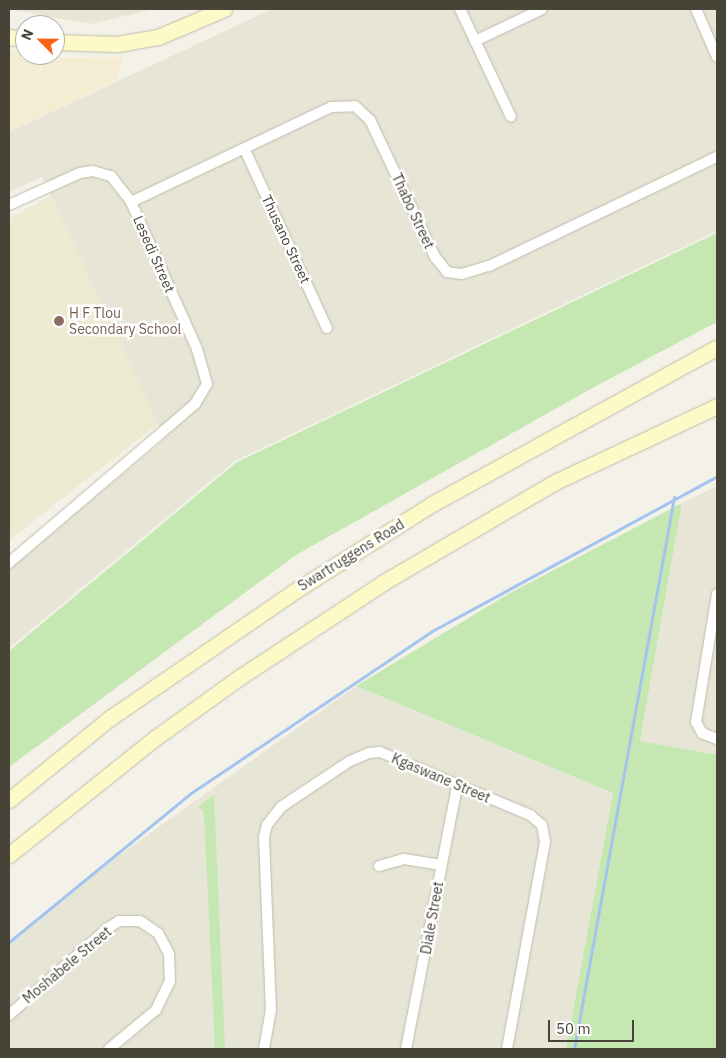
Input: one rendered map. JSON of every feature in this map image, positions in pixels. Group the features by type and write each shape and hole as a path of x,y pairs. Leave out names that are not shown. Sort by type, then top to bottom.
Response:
{"main road":[{"path":"65,42 117,44 158,37 224,9"},
{"name":"Swartruggens Road","path":"9,800 118,713 306,583 432,504 717,347"},
{"path":"9,856 155,738 240,677 384,582 557,481 717,406"}],"street":[{"path":"460,9 511,118"},
{"path":"475,41 542,9"},
{"path":"696,9 717,57"},
{"name":"Thabo Street","path":"131,202 245,150 331,107 350,106 361,110 370,120 434,257 441,266 453,274 489,266 717,157"},
{"name":"Thusano Street","path":"245,150 327,328"},
{"name":"Lesedi Street","path":"9,205 80,173 93,171 111,176 131,202 207,374 206,390 175,422 9,563"},
{"path":"717,594 696,722 702,733 717,739"},
{"name":"Kgaswane Street","path":"264,1049 271,1011 264,837 272,815 350,761 369,753 390,756 537,819 544,832 507,1049"},
{"name":"Diale Street","path":"409,1049 457,786"},
{"path":"379,866 404,859 442,865"},
{"name":"Moshabele Street","path":"9,1015 108,928 130,919 140,921 158,933 165,946 169,954 170,981 156,1010 109,1049"}],"shaded area":[{"path":"9,9 155,9 91,24 65,19 65,15 42,15"},
{"path":"272,9 717,9 717,231 235,461 9,648 9,568 165,439 42,177 9,192 9,132"},
{"path":"9,50 15,51 15,65 65,65 65,58 122,57 118,80 9,132"},
{"name":"H F Tlou Secondary School","path":"51,196 158,424 9,540 9,218"},
{"path":"717,486 717,755 640,742 682,503"},
{"path":"356,686 613,793 566,1049 9,1049 9,945 107,864"}],"green space":[{"path":"717,233 717,322 596,386 296,555 9,767 9,651 237,462"},
{"path":"682,503 640,741 717,755 717,1049 566,1049 613,793 356,686 510,593"},
{"path":"214,795 225,1049 215,1049 204,812 198,807"}],"waterway":[{"path":"9,942 191,793 432,631 717,476"},
{"path":"574,1049 674,497"}],"place":[{"name":"H F Tlou Secondary School","path":"59,321"}]}
